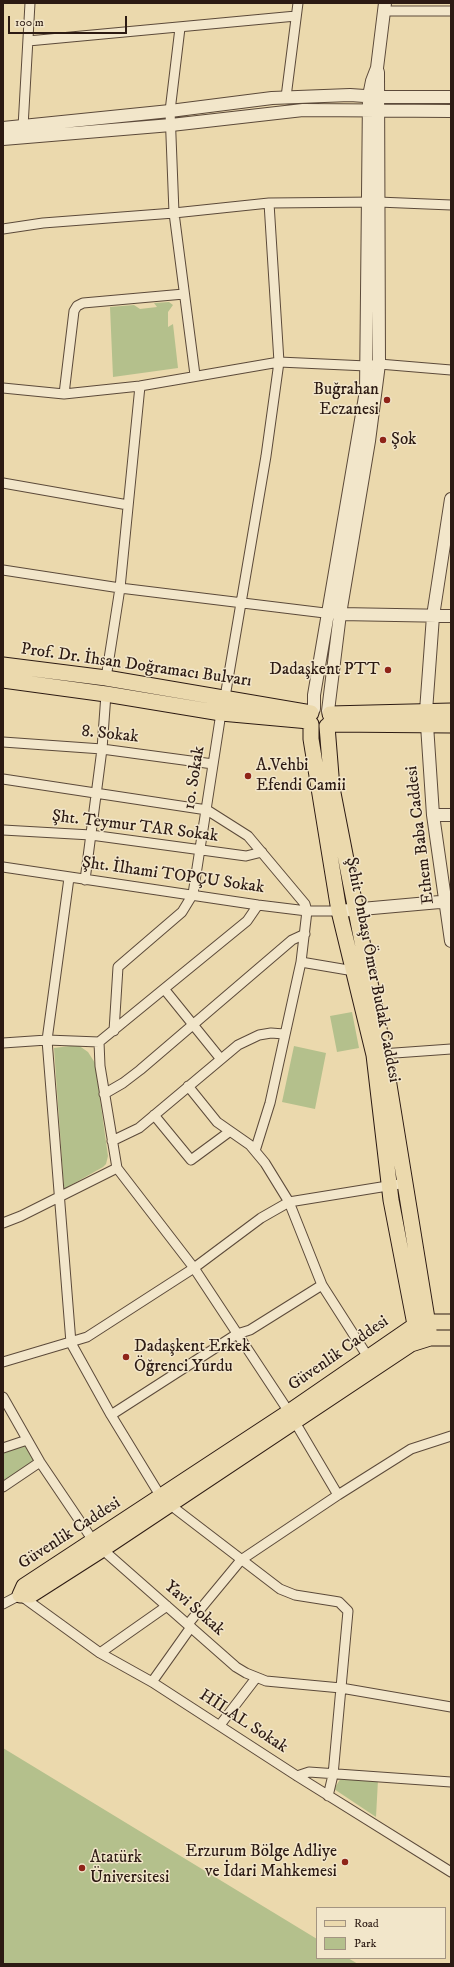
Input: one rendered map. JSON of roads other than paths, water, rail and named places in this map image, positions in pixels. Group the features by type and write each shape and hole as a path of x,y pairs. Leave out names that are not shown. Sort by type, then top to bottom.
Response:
{"main road":[{"name":"Prof. Dr. İhsan Doğramacı Bulvarı","path":"3,665 106,678 225,697 320,718"},
{"name":"Prof. Dr. İhsan Doğramacı Bulvarı","path":"3,680 106,694 221,714 320,718"},
{"path":"320,718 426,718 451,711"},
{"name":"Şehit Onbaşı Ömer Budak Caddesi","path":"320,718 332,788 357,910 379,1054 406,1183 420,1324"},
{"name":"Şehit Onbaşı Ömer Budak Caddesi","path":"320,718 311,739 339,910 354,972 379,1054 389,1186 424,1340"},
{"path":"426,718 451,726"},
{"path":"420,1324 451,1322"},
{"name":"Güvenlik Caddesi","path":"291,1418 368,1357 420,1324"},
{"name":"Güvenlik Caddesi","path":"20,1595 24,1586 99,1546 291,1418 404,1348 424,1340 451,1338"}],"street":[{"path":"23,127 30,3"},
{"path":"286,97 298,3"},
{"path":"320,718 314,695 334,614 369,441 373,365 374,97 379,78 377,68 384,7 451,11"},
{"path":"28,41 296,16"},
{"path":"180,28 170,111 174,213 195,375"},
{"path":"3,128 170,111 286,97 451,97"},
{"path":"3,139 171,125 303,110 451,111"},
{"path":"3,229 43,223 174,213 269,203 373,202 451,205"},
{"path":"225,697 266,456 279,362 269,203"},
{"path":"64,394 74,311 77,306 83,303 184,294"},
{"path":"3,388 64,394 140,386 195,375 279,362 373,365 451,370"},
{"path":"85,880 102,749 106,678 120,588 140,386"},
{"path":"3,483 128,505"},
{"name":"Ethem Baba Caddesi","path":"451,498 449,532 433,616 426,718 433,815 448,901 451,941"},
{"path":"3,570 120,588 240,604 334,614 451,616"},
{"path":"320,718 334,614"},
{"name":"10. Sokak","path":"193,894 221,714"},
{"name":"8. Sokak","path":"3,742 102,749 213,764"},
{"path":"3,779 207,810 239,829 262,852 305,904 307,911 301,962 284,1034 270,1104 255,1151"},
{"path":"433,815 451,815"},
{"name":"Şht. Teymur TAR Sokak","path":"3,830 91,835 246,856 262,852"},
{"name":"Şht. İlhami TOPÇU Sokak","path":"3,867 69,878 193,894 258,905 307,911 339,910"},
{"path":"69,878 47,1040 58,1197 71,1343 111,1415 165,1501 240,1560 287,1593 333,1600 338,1602 348,1611 333,1775 328,1796"},
{"path":"114,1031 118,967 182,912 193,894"},
{"path":"339,910 357,910 448,901"},
{"path":"3,1043 47,1040 99,1042 165,990 247,921 258,905"},
{"path":"104,1094 123,1083 292,940 305,934"},
{"path":"301,962 354,972"},
{"path":"165,990 220,1058"},
{"path":"112,1141 132,1133 220,1058 249,1039 271,1033 284,1034"},
{"path":"99,1042 100,1066 117,1168 194,1268 291,1418 338,1495"},
{"path":"379,1054 451,1049"},
{"path":"188,1086 214,1118 229,1132 244,1140 255,1151 289,1202 322,1285 368,1357"},
{"path":"154,1115 191,1160 229,1132"},
{"path":"3,1223 27,1214 117,1168"},
{"path":"3,1362 87,1337 194,1268 262,1218 289,1202 406,1183"},
{"path":"111,1415 237,1334 250,1330 322,1285"},
{"name":"Yavi Sokak","path":"3,1397 40,1462 99,1546 236,1667 256,1678 266,1681 340,1688 451,1707"},
{"path":"152,1682 189,1626 240,1560 411,1449 451,1436"},
{"path":"3,1448 27,1440"},
{"path":"3,1487 40,1462"},
{"path":"3,1604 20,1595"},
{"name":"HİLAL Sokak","path":"20,1595 100,1653 152,1682 328,1796 451,1872"},
{"path":"100,1653 167,1606"},
{"path":"220,1725 256,1678"},
{"path":"297,1776 305,1772 451,1782"}],"place":[{"name":"Buğrahan Eczanesi","path":"387,400"},
{"name":"Şok","path":"383,440"},
{"name":"Dadaşkent PTT","path":"388,670"},
{"name":"A.Vehbi Efendi Camii","path":"248,776"},
{"name":"Dadaşkent Erkek Öğrenci Yurdu","path":"126,1357"},
{"name":"Erzurum Bölge Adliye ve İdari Mahkemesi","path":"345,1862"},
{"name":"Atatürk Üniversitesi","path":"82,1868"}]}
